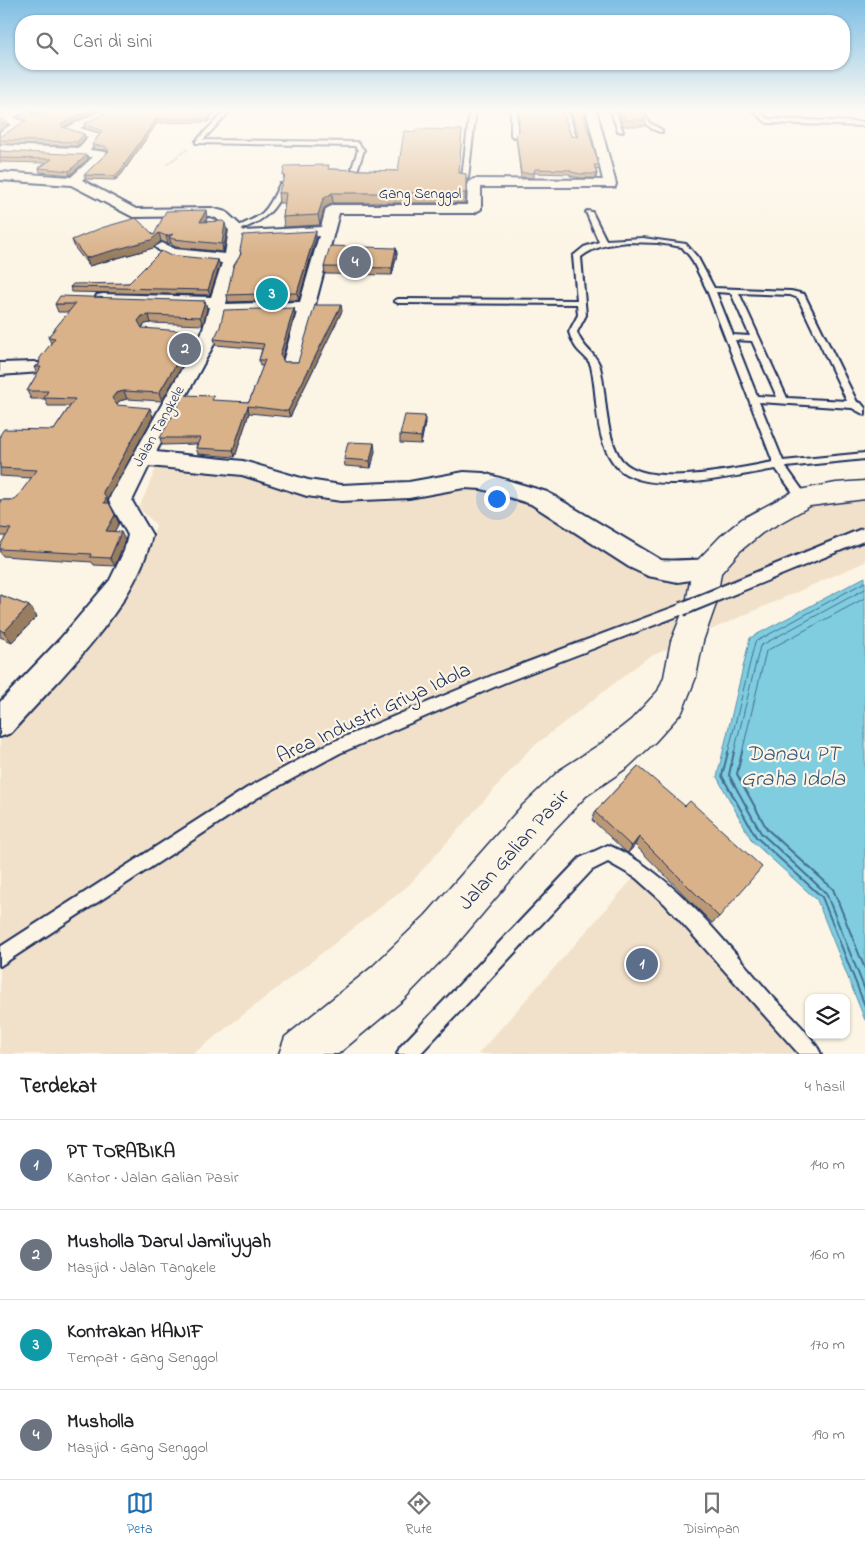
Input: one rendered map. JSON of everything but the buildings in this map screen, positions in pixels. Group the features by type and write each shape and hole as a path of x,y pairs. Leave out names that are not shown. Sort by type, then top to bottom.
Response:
{"street":[{"path":"26,177 48,158"},
{"path":"74,181 100,158"},
{"name":"Gang Senggol","path":"292,362 333,209 474,209 474,184 610,184 604,158"},
{"path":"0,176 74,181 133,213 211,212 221,215 236,233 326,231"},
{"name":"Jalan Tangkele","path":"0,723 70,647 120,586 129,568 140,535 120,501 141,458 159,409 218,305 224,280 233,260 236,233"},
{"path":"162,247 171,253 233,260"},
{"path":"90,299 306,307"},
{"path":"0,369 34,368"},
{"path":"141,458 244,468 307,488 341,493 409,490 464,480 483,481 539,498 638,560 657,569 678,572 707,569 730,544 752,526 803,498 836,492 865,490"},
{"name":"Jalan Galian Pasir","path":"302,1054 388,983 441,930 535,821 573,783 615,755 642,731 670,701 680,677 687,640 701,604 707,569"}],"lane":[{"path":"355,168 358,158"},
{"path":"465,178 467,158"},
{"path":"236,233 270,212 276,205 282,185"},
{"path":"590,212 603,242"},
{"path":"803,498 779,465 755,399 711,290 694,258 684,245 603,242 582,251 576,256 582,316 573,332 576,342 595,364 611,451 621,466 629,473 642,478 686,478 779,465 865,456"},
{"path":"711,290 791,293 800,296 853,404 865,412"},
{"path":"734,291 783,400"},
{"path":"398,301 582,302"},
{"path":"730,338 756,339"},
{"path":"755,399 865,406"},
{"name":"Area Industri Griya Idola","path":"0,957 252,793 335,748 501,678 682,609 865,534"},
{"path":"407,1054 586,864 608,853 630,863 656,883 707,936 811,1054"}],"path":[{"path":"167,164 175,158"}],"shaded area":[{"path":"156,468 197,470 262,479 308,497 365,499 459,484 524,502 565,521 592,545 636,571 674,583 729,564 756,537 786,517 811,505 865,498 865,562 647,658 530,749 409,885 193,1054 0,1054 0,741 123,600 140,575 156,525 139,508"},
{"path":"637,874 816,1054 478,1054"}],"water":[{"name":"Danau PT Graha Idola","path":"865,577 865,1020 817,900 752,841 717,777 750,638"}],"place":[{"name":"Musholla","path":"355,262"},
{"name":"Kontrakan HANIF","path":"272,294"},
{"name":"Musholla Darul Jami'iyyah","path":"185,349"},
{"name":"PT TORABIKA","path":"642,964"}]}
